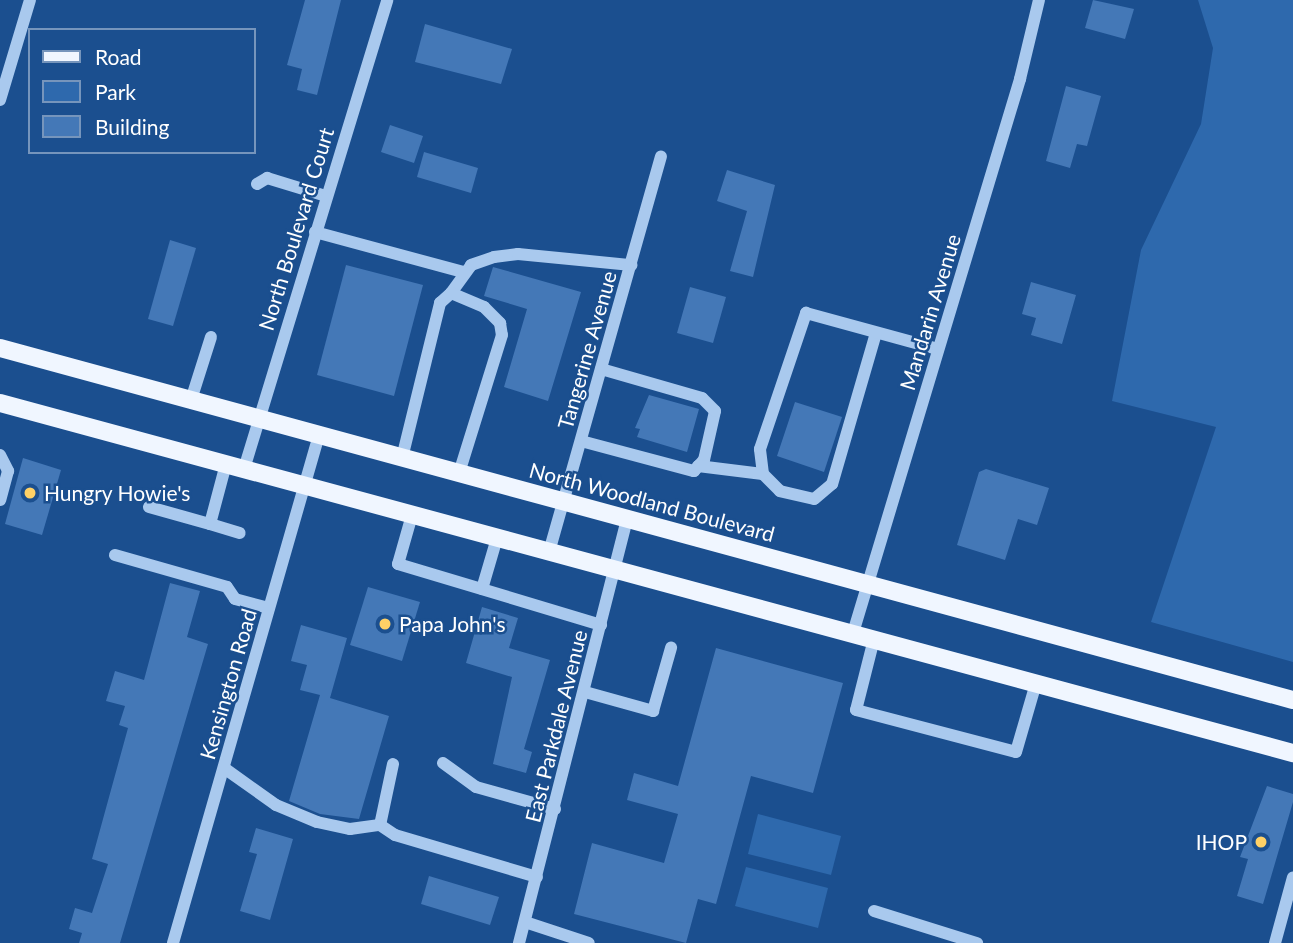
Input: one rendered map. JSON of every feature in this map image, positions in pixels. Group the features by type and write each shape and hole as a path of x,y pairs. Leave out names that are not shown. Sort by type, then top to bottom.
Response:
{"main road":[{"name":"North Woodland Boulevard","path":"0,348 1293,700"},
{"path":"0,403 1293,753"}],"street":[{"path":"0,100 30,0"},
{"name":"North Boulevard Court","path":"210,524 258,419 387,0"},
{"name":"Mandarin Avenue","path":"853,633 1020,79 1039,0"},
{"name":"Tangerine Avenue","path":"550,552 660,157"},
{"path":"257,184 267,178 326,195"},
{"path":"315,232 463,272"},
{"path":"402,458 440,303 451,293 463,272 494,257 518,254 631,265"},
{"path":"451,293 484,307 500,323 502,335 459,473"},
{"path":"876,333 832,484 814,499 779,491 763,474 760,449 806,313 939,349"},
{"path":"191,401 211,337"},
{"path":"581,441 694,471 698,466 715,411 702,398 601,369"},
{"name":"Kensington Road","path":"173,943 319,435"},
{"path":"0,455 8,471 0,500"},
{"path":"698,466 763,474"},
{"path":"149,507 240,533"},
{"path":"412,515 398,565 601,625"},
{"name":"East Parkdale Avenue","path":"519,943 585,692 627,518"},
{"path":"482,589 497,538"},
{"path":"115,555 227,587 235,599 270,608"},
{"path":"874,639 856,710 1016,752 1036,683"},
{"path":"585,692 653,711 671,648"},
{"path":"443,762 476,788 555,809"},
{"path":"380,825 393,764"},
{"path":"224,768 276,805 317,822 350,829 380,825 395,835 537,877"},
{"path":"1275,943 1293,877"},
{"path":"874,911 977,943"},
{"path":"525,922 589,943"}],"green space":[{"path":"1198,0 1293,0 1293,662 1151,622 1216,427 1112,401 1141,250 1201,124 1213,48"},
{"path":"758,814 841,836 831,875 748,854"},
{"path":"746,867 828,888 818,928 735,906"}],"building":[{"path":"305,0 341,0 317,95 297,90 302,69 287,65"},
{"path":"1093,0 1134,9 1125,39 1085,28"},
{"path":"425,24 512,49 501,84 415,62"},
{"path":"1066,86 1101,96 1087,146 1077,144 1070,168 1046,161"},
{"path":"390,125 423,136 414,163 381,152"},
{"path":"424,152 478,168 471,193 417,177"},
{"path":"727,170 775,185 753,277 730,271 747,211 717,201"},
{"path":"170,240 196,248 173,326 148,319"},
{"path":"346,265 423,285 394,396 317,375"},
{"path":"493,267 581,292 548,401 504,387 527,309 484,296"},
{"path":"1031,282 1076,295 1062,344 1031,335 1036,318 1022,314"},
{"path":"690,287 726,297 713,343 677,333"},
{"path":"649,395 699,409 687,452 637,437 640,429 635,428"},
{"path":"795,402 842,417 824,472 777,456"},
{"name":"Hungry Howie's","path":"23,458 61,470 42,535 5,524"},
{"path":"986,469 1049,488 1037,525 1018,519 1005,560 957,545 979,472"},
{"path":"170,583 200,591 187,637 208,644 120,943 79,943 82,933 69,929 75,908 92,913 108,864 92,859 128,728 119,725 125,706 106,701 115,671 144,680"},
{"name":"Papa John's","path":"368,587 420,602 402,661 350,645"},
{"path":"482,607 518,618 509,648 550,660 524,749 532,752 526,773 493,764 512,677 466,663"},
{"path":"301,625 347,638 330,698 389,716 359,819 320,814 289,801 320,695 300,690 307,665 291,661"},
{"path":"716,648 843,683 813,793 751,776 716,904 698,899 686,943 574,914 592,843 664,863 678,814 627,800 634,773 678,786"},
{"path":"1267,786 1293,794 1293,802 1263,904 1237,896 1248,859 1240,857"},
{"path":"256,828 293,839 270,920 240,911 257,854 249,852"},
{"path":"429,876 499,897 490,925 421,904"}],"place":[{"name":"Hungry Howie's","path":"30,493"},
{"name":"Papa John's","path":"385,624"},
{"name":"IHOP","path":"1261,842"}]}
